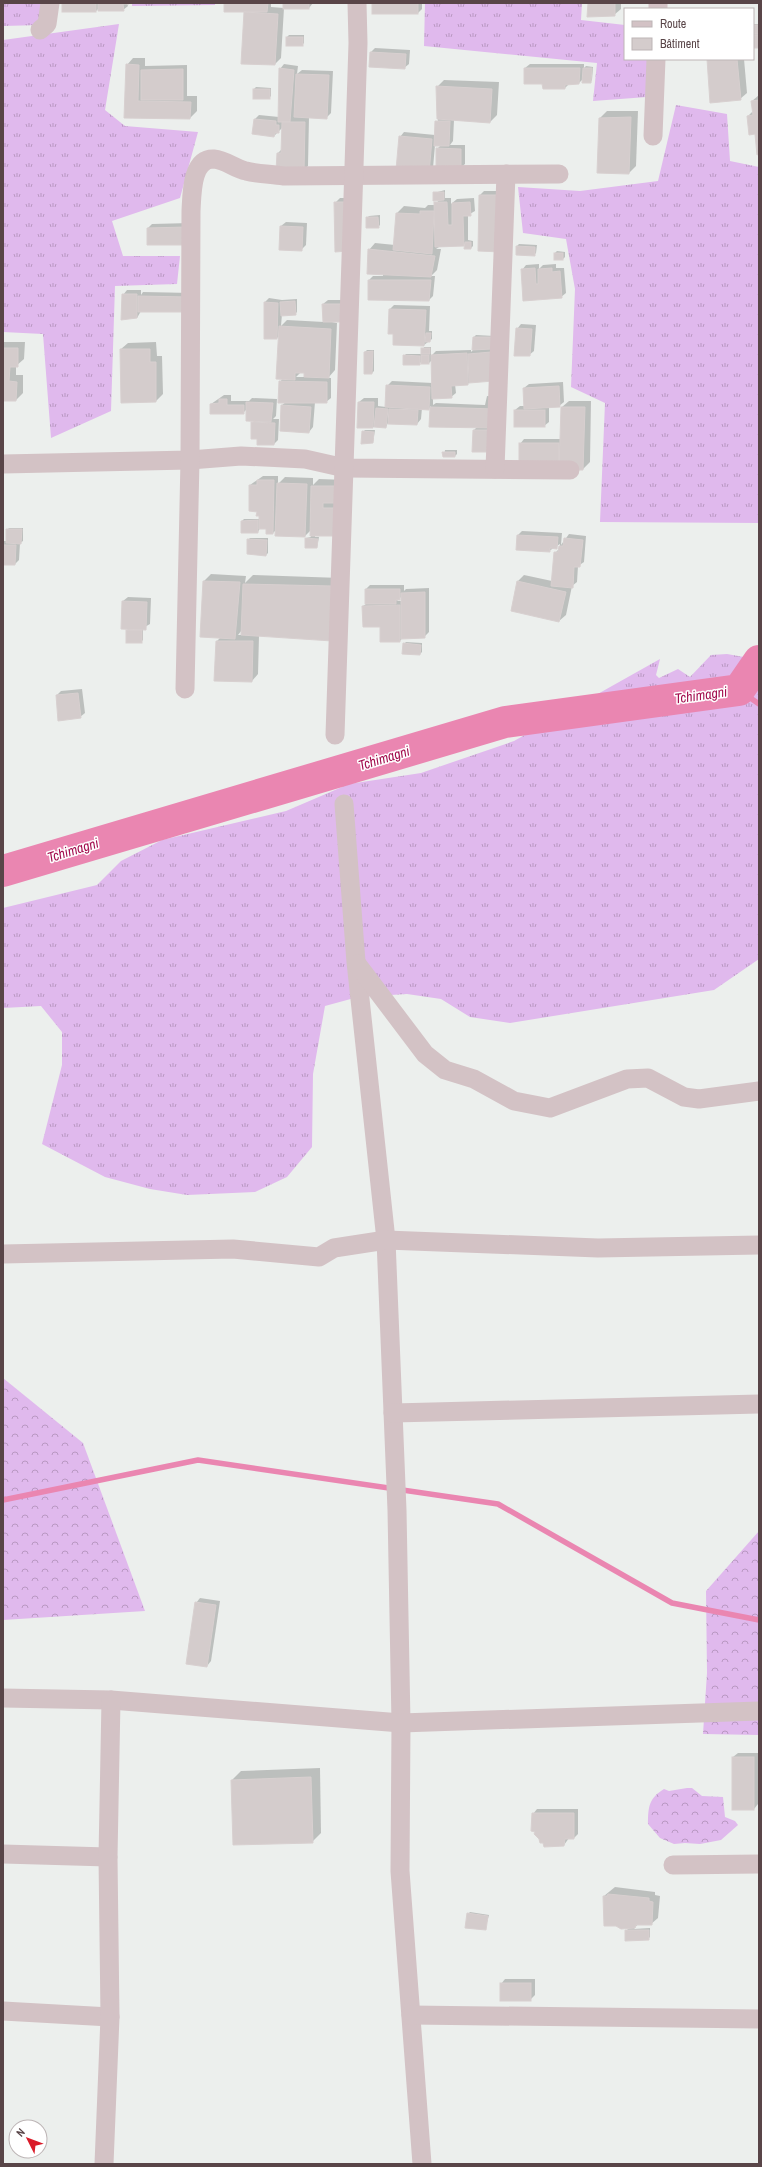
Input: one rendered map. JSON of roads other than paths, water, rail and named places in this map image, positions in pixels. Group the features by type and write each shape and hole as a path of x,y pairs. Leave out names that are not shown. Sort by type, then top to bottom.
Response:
{"street":[{"path":"40,30 47,24 50,3"},
{"path":"335,735 358,43 357,3"},
{"path":"653,136 656,60"},
{"path":"185,689 190,460 191,211 195,174 201,164 206,160 214,159 245,171 284,176 559,174"},
{"path":"495,469 506,174"},
{"path":"3,464 190,460 241,456 305,459 345,468 570,470"},
{"path":"344,804 356,962 386,1240 393,1413 401,1723 400,1870 422,2164"},
{"path":"356,962 425,1054 445,1070 474,1079 514,1101 550,1108 627,1079 648,1078 684,1097 699,1099 759,1091"},
{"path":"3,1254 233,1249 319,1257 334,1248 386,1240 598,1248 759,1245"},
{"path":"393,1413 759,1404"},
{"path":"3,1698 111,1700 401,1723 759,1711"},
{"path":"104,2164 110,2017 108,1857 111,1700"},
{"path":"3,1854 108,1857"},
{"path":"673,1865 759,1864"},
{"path":"3,2011 110,2017"},
{"path":"411,2015 759,2019"}],"waterway":[{"name":"Tchimagni","path":"3,871 505,722 739,690 759,661"},
{"path":"739,690 759,704"},
{"path":"3,1500 198,1460 498,1504 672,1603 759,1620"}]}
